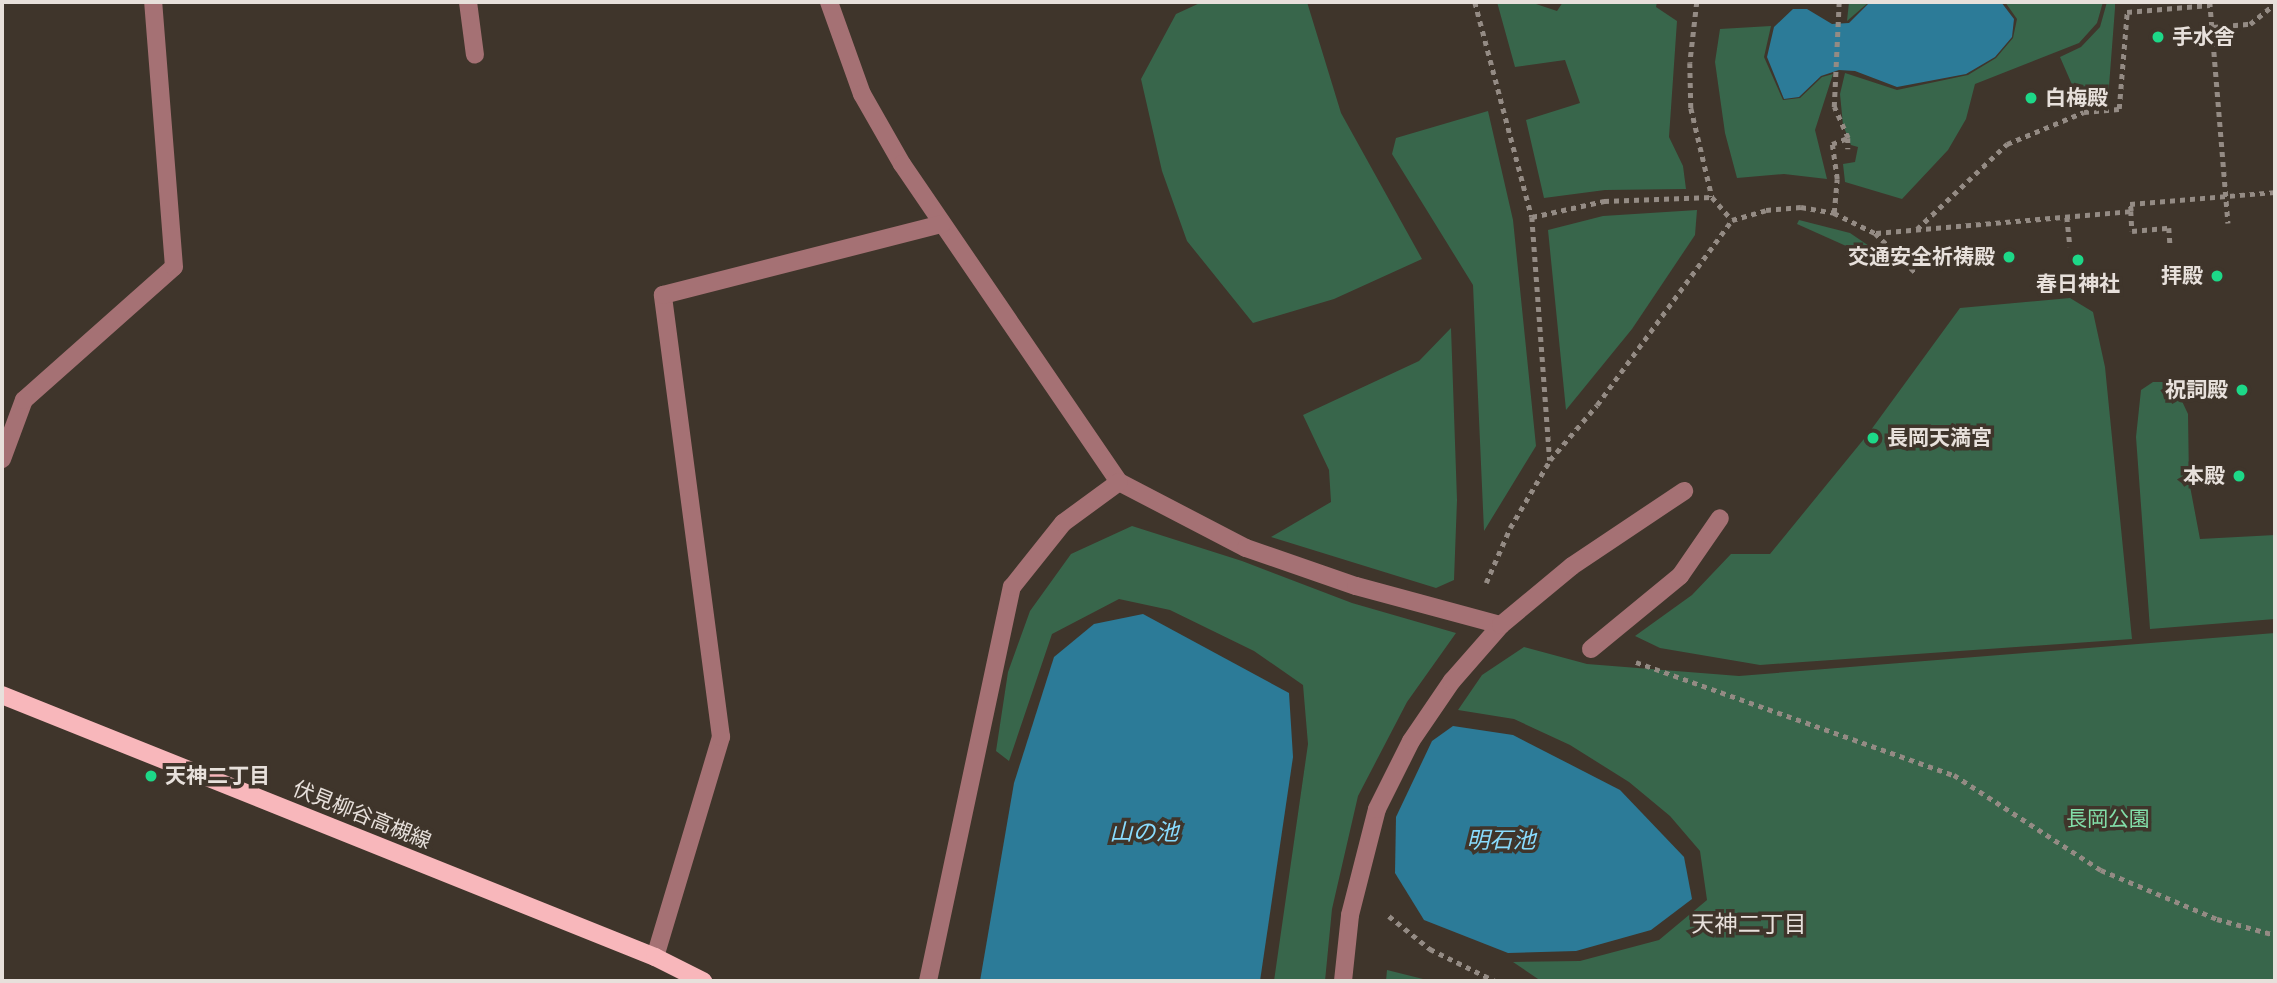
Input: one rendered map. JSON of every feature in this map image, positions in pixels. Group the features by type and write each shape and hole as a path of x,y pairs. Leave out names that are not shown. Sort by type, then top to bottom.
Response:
{"main road":[{"name":"伏見柳谷高槻線","path":"2,695 655,957 703,981"}],"street":[{"path":"2,459 24,400 174,267 153,2"},
{"path":"468,2 475,55"},
{"path":"829,2 862,94 942,224 1119,482 1246,548 1477,621 1500,625"},
{"path":"655,957 721,737 663,295 942,224"},
{"path":"928,981 1012,587 1063,523 1119,482"},
{"path":"1343,981 1350,915 1377,809 1411,741 1452,681 1500,625 1572,566 1684,491"},
{"path":"1591,649 1680,576 1720,518"}],"path":[{"path":"1475,2 1532,217 1550,460"},
{"path":"1697,2 1690,63 1691,108 1712,197 1732,220"},
{"path":"1839,2 1839,70 1834,107 1848,138 1848,149"},
{"path":"1917,229 2007,144 2084,111 2119,108 2127,12 2210,3 2228,223"},
{"path":"2213,27 2250,24 2275,4"},
{"path":"1834,213 1837,179 1832,144 1848,138"},
{"path":"2170,244 2168,228 2132,231 2130,204 2275,192"},
{"path":"1532,217 1604,201 1712,197"},
{"path":"1477,621 1485,585 1510,528 1550,460 1597,405 1732,220 1777,209 1834,213 1875,233 1915,272"},
{"path":"1875,233 2131,211"},
{"path":"2067,217 2070,247"},
{"path":"1591,649 1839,731 1954,775 2101,870 2217,919 2275,935"},
{"path":"1363,866 1384,912 1430,949 1496,981"}],"green space":[{"path":"1202,2 1307,2 1341,113 1422,259 1334,299 1253,323 1187,241 1162,171 1141,79 1176,14"},
{"path":"1497,2 1530,2 1557,11 1563,2 1657,2 1656,7 1677,21 1669,137 1683,166 1686,189 1605,190 1544,198 1526,120 1580,103 1565,60 1515,67"},
{"path":"1849,2 1869,2 1847,21"},
{"path":"2005,2 2103,2 2097,23 2079,43 1975,84 1966,119 1948,150 1902,199 1845,182 1843,164 1855,162 1858,147 1851,145 1843,125 1840,94 1845,73 1897,90 1968,75 1996,58 2013,38 2017,19"},
{"path":"2107,2 2115,2 2108,99 2080,103 2060,57 2081,47 2100,27"},
{"path":"1771,26 1764,57 1783,100 1800,98 1822,77 1833,74 1815,130 1827,179 1784,174 1737,178 1725,133 1715,62 1720,29"},
{"path":"1488,111 1513,220 1536,446 1484,531 1473,285 1392,154 1396,138"},
{"path":"1697,210 1695,235 1632,329 1566,410 1548,230 1603,216"},
{"path":"1799,220 1850,233 1897,265 1893,267 1797,224"},
{"path":"2070,298 2093,312 2105,367 2132,639 1760,665 1660,648 1635,636 1692,595 1731,554 1770,554 1868,434 1960,308"},
{"path":"1451,328 1457,500 1454,580 1436,588 1271,537 1331,502 1329,470 1303,415 1419,361"},
{"path":"2153,382 2173,382 2188,414 2189,481 2200,539 2275,535 2275,619 2150,629 2136,437 2141,390"},
{"path":"1132,526 1242,561 1352,603 1456,633 1407,702 1358,796 1332,909 1325,981 1274,981 1308,744 1303,685 1254,651 1170,610 1119,599 1052,634 1009,761 996,751 1008,672 1030,611 1071,554"},
{"name":"長岡公園","path":"2275,633 2275,981 1541,981 1513,962 1580,961 1659,940 1707,900 1700,851 1670,816 1629,782 1570,745 1514,719 1458,710 1482,675 1524,647 1587,664 1739,676"},
{"path":"1387,970 1423,979 1428,981 1386,981"}],"water":[{"path":"1870,2 2001,2 2014,19 2012,37 1995,57 1966,74 1897,87 1855,71 1839,70 1821,76 1799,97 1784,99 1767,57 1774,27 1793,9 1807,9 1832,24 1849,23"},
{"name":"山の池","path":"1143,614 1289,693 1293,757 1260,981 980,981 1014,783 1054,657 1094,624"},
{"name":"明石池","path":"1453,726 1513,735 1620,790 1684,857 1692,899 1651,930 1576,951 1508,953 1424,920 1395,873 1396,817 1432,741"}],"place":[{"name":"手水舎","path":"2158,37"},
{"name":"白梅殿","path":"2031,98"},
{"name":"交通安全祈祷殿","path":"2009,257"},
{"name":"春日神社","path":"2078,260"},
{"name":"拝殿","path":"2217,276"},
{"name":"祝詞殿","path":"2242,390"},
{"name":"長岡天満宮","path":"1873,438"},
{"name":"本殿","path":"2239,476"},
{"name":"天神二丁目","path":"151,776"}],"district":[{"name":"天神二丁目","path":"1749,925"}]}
